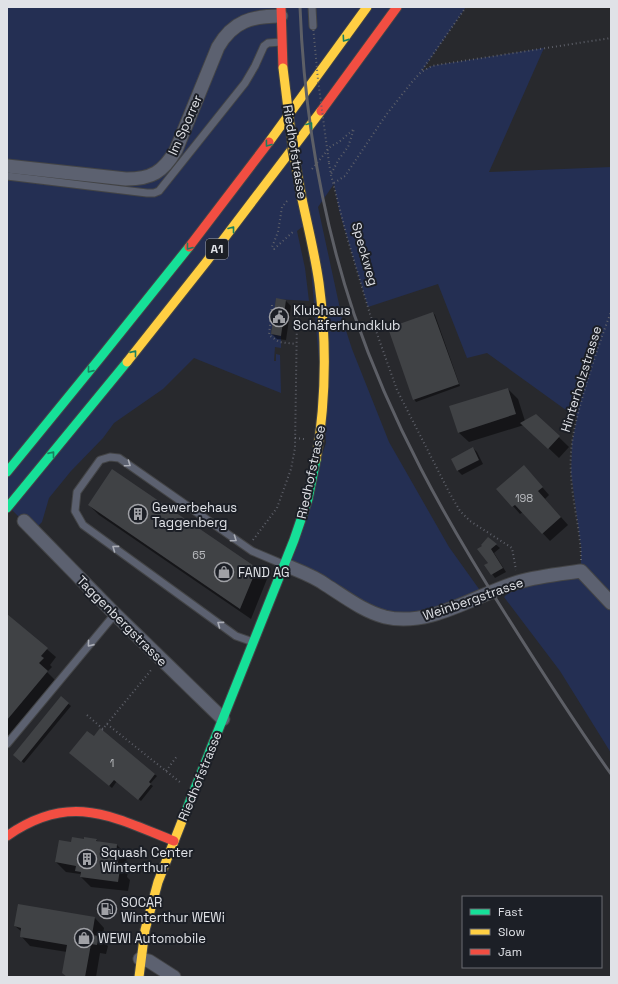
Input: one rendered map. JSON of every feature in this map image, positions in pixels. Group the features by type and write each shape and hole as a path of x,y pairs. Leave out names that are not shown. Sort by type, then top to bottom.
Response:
{"main road":[{"name":"A1","path":"7,472 136,313 216,211 293,111 367,7"},
{"name":"A1","path":"7,508 226,238 342,84 397,7"},
{"name":"Riedhofstrasse","path":"139,977 140,959 145,930 150,906 158,882 254,643 281,563 301,521 312,478 319,441 324,383 324,342 319,284 292,144 283,68 281,12"},
{"name":"A1","path":"7,464 19,458"},
{"path":"7,836 20,826 44,815 61,812 90,811 113,816 174,841"}],"street":[{"name":"Im Sporrer","path":"7,166 126,179 141,179 153,175 163,168 176,150 218,47 223,39 238,24 248,19 281,12"},
{"name":"Taggenbergstrasse","path":"24,521 115,614 223,719"},
{"name":"Weinbergstrasse","path":"281,563 314,577 343,597 368,610 385,617 405,619 426,616 518,582 549,575 581,571"},
{"path":"581,571 611,603"},
{"path":"140,959 149,961 174,977"}],"lane":[{"path":"312,7 313,26"},
{"path":"7,176 147,193 160,191 245,83 264,46 268,43 281,42"},
{"path":"254,643 236,636 83,525 75,511 77,492 100,460 110,457 119,458 247,548 281,563"},
{"path":"7,744 115,614"}],"path":[{"path":"334,184 346,176 396,102 421,72 466,7"},
{"name":"Speckweg","path":"313,26 318,88 331,175 339,210 368,307 397,390 460,511 470,521 512,548 518,582"},
{"path":"421,72 432,66 443,64 611,38"},
{"path":"272,305 268,335 279,342 296,344"},
{"name":"Hinterholzstrasse","path":"581,571 581,547 570,473 571,444 591,368 611,312"},
{"path":"247,548 277,508 291,469 295,448 297,316"},
{"path":"87,715 103,730 152,669"},
{"path":"107,724 185,786"},
{"path":"166,771 177,756"}],"shaded area":[{"path":"7,7 466,7 422,71 432,66 544,48 489,172 611,167 611,753 560,671 504,597 510,591 581,571 581,547 571,473 572,442 577,418 487,353 467,358 438,284 368,307 339,210 334,184 318,207 342,318 352,349 389,442 449,547 484,596 460,605 385,617 285,565 326,443 307,223 297,231 305,268 309,301 276,299 271,334 281,336 281,348 275,347 274,361 276,361 276,354 280,355 281,393 194,358 163,389 114,423 103,438 71,471 49,498 42,522 33,531 7,505"}],"building":[{"name":"Klubhaus Schäferhundklub","path":"276,298 286,300 281,336 271,334"},
{"path":"433,312 459,384 413,400 388,328"},
{"path":"508,388 516,414 458,433 449,406"},
{"path":"536,414 560,436 548,449 520,423"},
{"path":"473,447 479,460 457,471 451,459"},
{"path":"524,465 543,487 538,491 561,517 542,534 515,505 512,507 496,489"},
{"path":"112,469 257,568 240,609 88,505"},
{"path":"488,537 497,544 491,549 503,568 491,575 484,565 488,563 477,549 482,546 481,545"},
{"path":"7,614 48,648 41,656 44,658 39,663 48,671 7,720"},
{"path":"61,696 69,703 21,762 13,755"},
{"path":"100,728 155,774 149,782 151,784 138,800 114,780 109,786 69,753 87,731 94,736"},
{"name":"Squash Center Winterthur","path":"72,837 97,839 96,841 117,844 116,856 119,856 117,868 120,869 118,882 80,877 81,872 75,871 76,866 55,862 59,840 71,842"},
{"name":"SOCAR Winterthur WEWi","path":"102,902 113,904 111,915 100,914"},
{"path":"18,904 95,917 92,935 99,936 97,945 91,944 85,977 67,977 62,973 67,945 20,937 21,928 14,926"}],"railway":[{"path":"300,7 305,85 323,201 342,277 354,314 385,394 402,432 461,542 544,675 611,774"}],"traffic: fast":[{"path":"7,472 189,247"},
{"path":"7,508 127,362"},
{"path":"184,816 294,540 308,499 316,460"}],"traffic: slow":[{"path":"269,142 367,7"},
{"path":"283,68 293,150 302,199"},
{"path":"127,362 207,261 321,111"},
{"path":"302,199 317,272 322,305 324,372 322,416 316,460"},
{"path":"139,977 145,930 158,882 184,816"}],"traffic: jam":[{"path":"281,7 283,68"},
{"path":"321,111 397,7"},
{"path":"189,247 269,142"},
{"path":"7,836 30,823 51,815 71,812 90,813 110,817 130,823 174,841"}],"place":[{"name":"Klubhaus Schäferhundklub","path":"279,317"},
{"name":"Gewerbehaus Taggenberg","path":"138,514"},
{"name":"FAND AG","path":"224,572"},
{"name":"Squash Center Winterthur","path":"87,859"},
{"name":"SOCAR Winterthur WEWi","path":"107,909"},
{"name":"WEWI Automobile","path":"84,938"}]}
